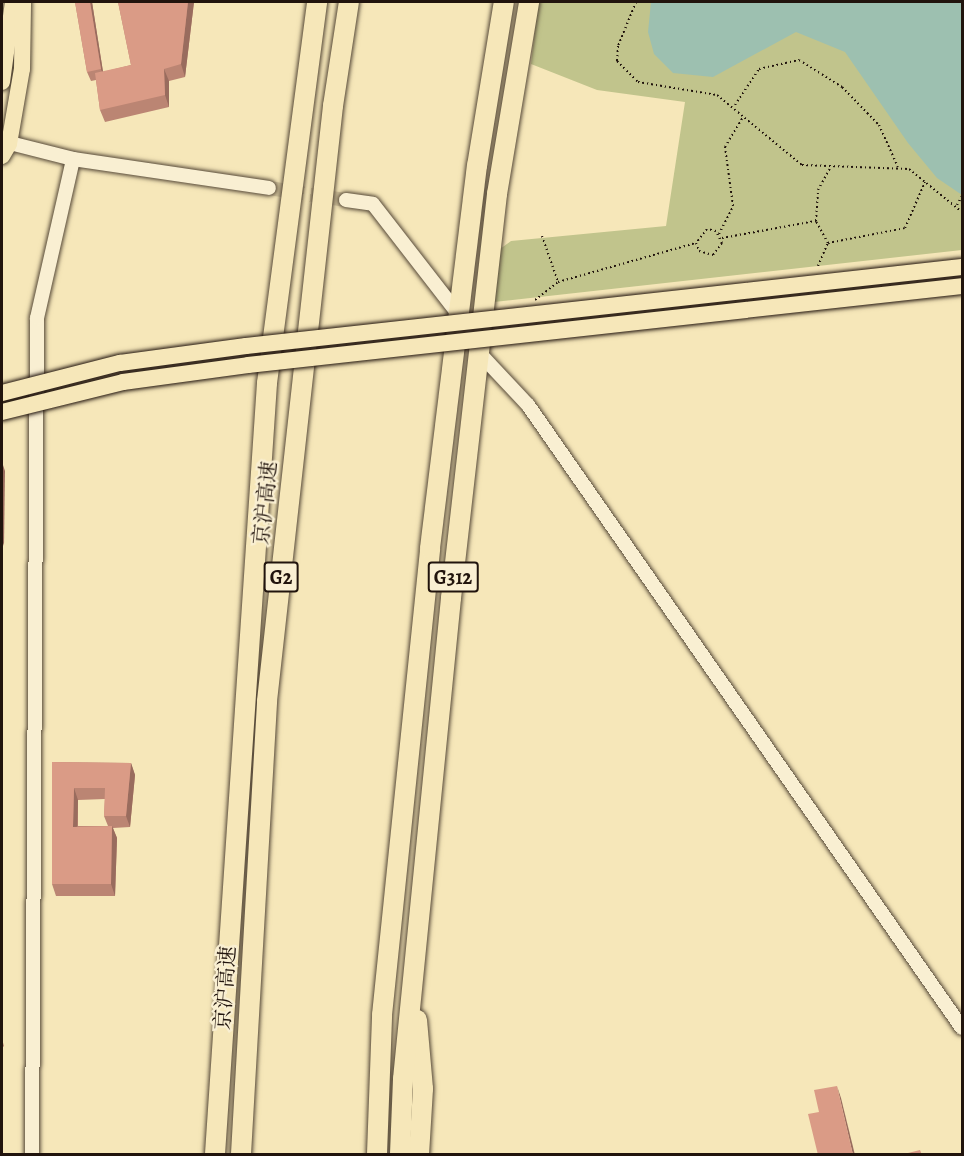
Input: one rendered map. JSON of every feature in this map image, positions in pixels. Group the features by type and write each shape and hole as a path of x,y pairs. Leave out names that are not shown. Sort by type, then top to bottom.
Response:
{"highway":[{"name":"京沪高速","path":"215,1155 267,382 317,2"},
{"name":"京沪高速","path":"241,1155 267,701 333,106 349,2"},
{"name":"G312","path":"377,1155 382,1015 459,315 504,2"},
{"name":"G312","path":"400,1155 414,969 451,598 482,356 497,194 529,2"},
{"path":"414,969 423,1089 419,1155"}],"main road":[{"path":"2,82 13,2"},
{"path":"4,147 22,69 23,2"},
{"path":"2,393 120,363 246,346 963,267"},
{"path":"2,412 123,382 237,366 963,286"}],"street":[{"path":"4,147 269,188"},
{"path":"32,1155 38,318 73,159"},
{"path":"346,200 373,204 459,315 482,356 528,405 963,1028"}],"path":[{"path":"636,2 618,46 624,73 638,82 717,95 734,106 802,165 830,168 898,167 926,181 963,212"},
{"path":"734,106 759,69 799,60 842,87 879,125 898,167"},
{"path":"719,234 733,206 726,147 743,116"},
{"path":"828,243 816,221 818,189 830,168"},
{"path":"828,243 905,228 926,181"},
{"path":"957,205 963,196"},
{"path":"531,303 558,282 696,243 703,231 719,234 722,238 740,239 816,221"},
{"path":"542,236 558,282"},
{"path":"696,243 704,255 713,255 722,238"},
{"path":"818,266 828,243"}],"green space":[{"path":"538,2 962,2 962,250 494,302 500,249 511,241 666,226 685,102 597,90 531,64"}],"shaded area":[{"path":"651,2 962,2 962,195 937,178 908,143 845,52 796,32 713,77 673,73 654,54 648,32"}],"building":[{"path":"75,2 90,2 101,69 87,72"},
{"path":"118,2 188,2 181,64 164,69 165,95 100,110 95,73 131,65"},
{"path":"52,762 131,763 126,816 104,816 105,788 74,788 73,827 112,826 111,884 52,884"},
{"path":"837,1086 853,1155 818,1155 808,1114 819,1112 814,1090"},
{"path":"920,1150 922,1155 900,1155"}],"tunnel":[{"path":"269,188 346,200"}]}
